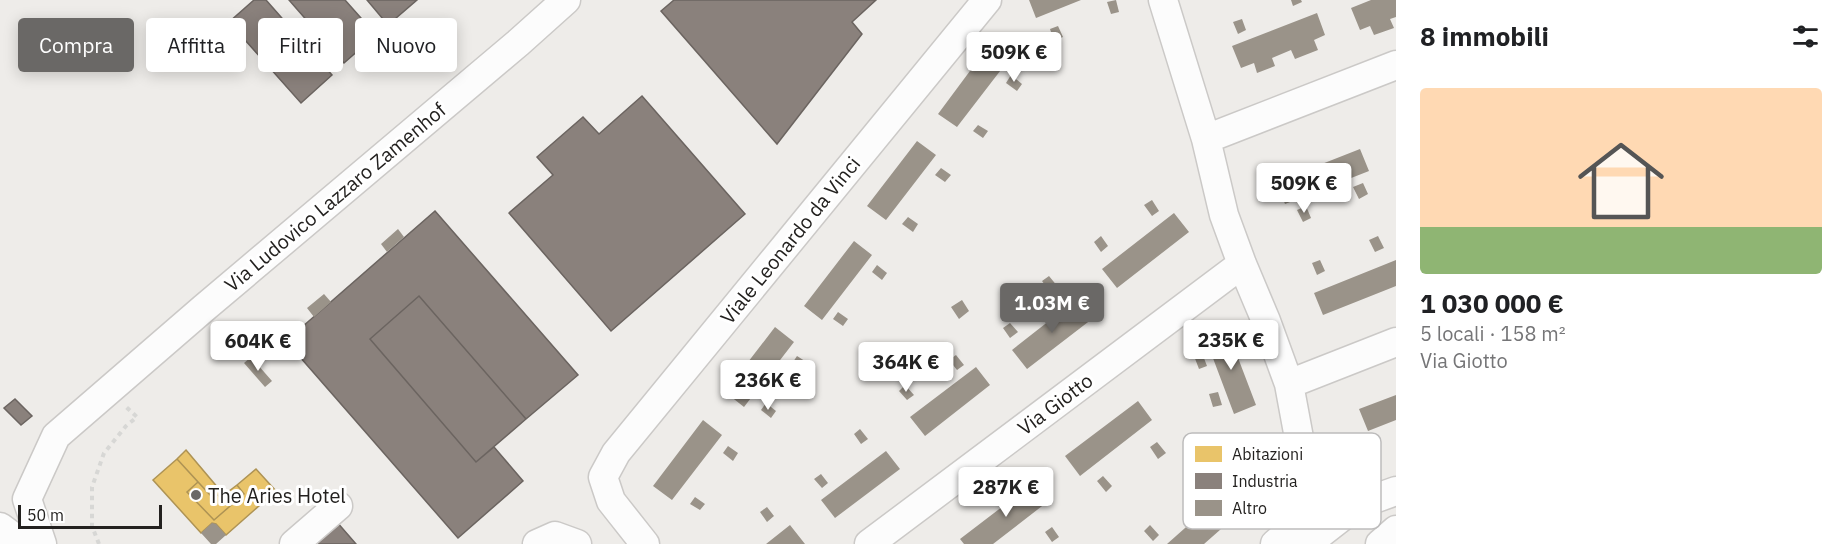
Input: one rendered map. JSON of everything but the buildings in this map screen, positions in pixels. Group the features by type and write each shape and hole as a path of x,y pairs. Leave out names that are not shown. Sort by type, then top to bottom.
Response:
{"street":[{"name":"Via Ludovico Lazzaro Zamenhof","path":"42,544 27,499 56,436 566,0"},
{"name":"Viale Leonardo da Vinci","path":"645,544 611,501 603,477 616,453 987,0"},
{"path":"1163,0 1206,139 1224,215 1289,384 1297,433"},
{"path":"1206,139 1396,65"},
{"name":"Via Giotto","path":"869,544 1242,264"},
{"path":"1289,384 1396,342"},
{"path":"1381,496 1396,491"},
{"path":"294,544 338,506"},
{"path":"0,527 23,544"},
{"path":"1275,544 1312,530"},
{"path":"1380,544 1396,530"},
{"path":"537,544 555,536 577,544"}],"path":[{"path":"99,544 92,526 92,488 104,453 126,426 137,417 109,390"}],"place":[{"name":"The Aries Hotel","path":"196,495"}]}
